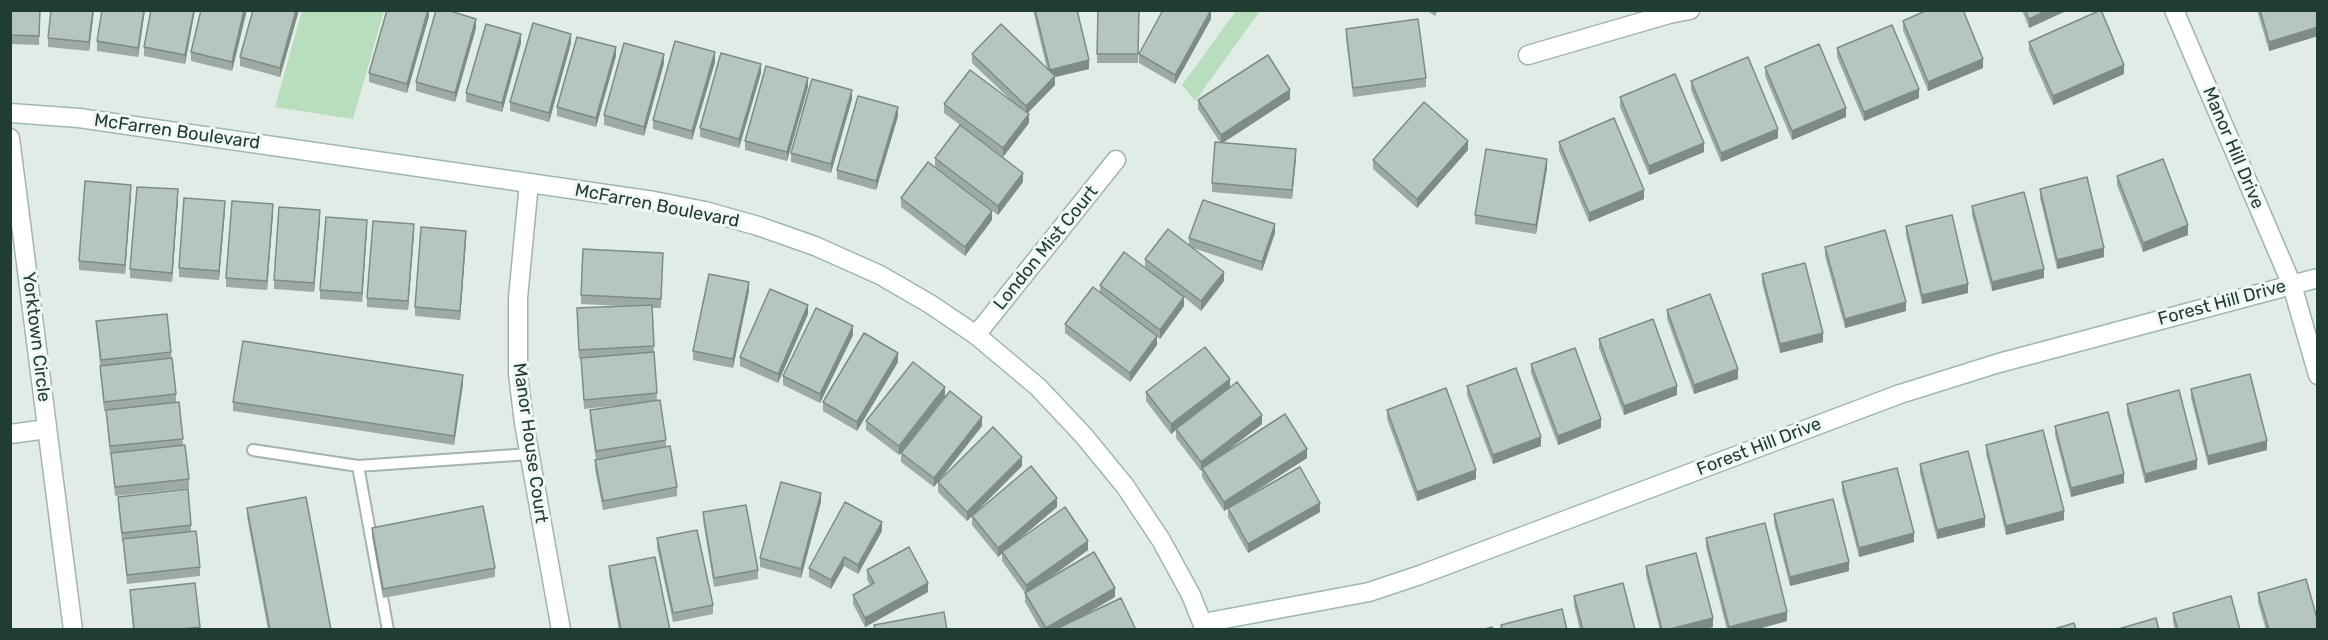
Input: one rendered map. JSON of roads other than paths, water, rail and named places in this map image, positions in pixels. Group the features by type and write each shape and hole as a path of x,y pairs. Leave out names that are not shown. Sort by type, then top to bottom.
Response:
{"street":[{"path":"1528,55 1690,10"},
{"name":"Manor Hill Drive","path":"2174,10 2292,285 2318,375"},
{"name":"McFarren Boulevard","path":"10,113 79,118 654,201 705,211 816,246 880,275 976,335 1038,387 1084,436 1125,486 1161,540 1204,626"},
{"name":"Yorktown Circle","path":"10,138 72,630"},
{"name":"London Mist Court","path":"976,335 1116,160"},
{"name":"Manor House Court","path":"529,183 517,337 519,384 529,454 561,630"},
{"name":"Forest Hill Drive","path":"1204,626 1368,592 1420,576 1900,394 1999,363 2318,278"},
{"path":"10,434 47,429"}],"lane":[{"path":"253,450 358,466 529,454"},
{"path":"358,466 388,630"}]}
